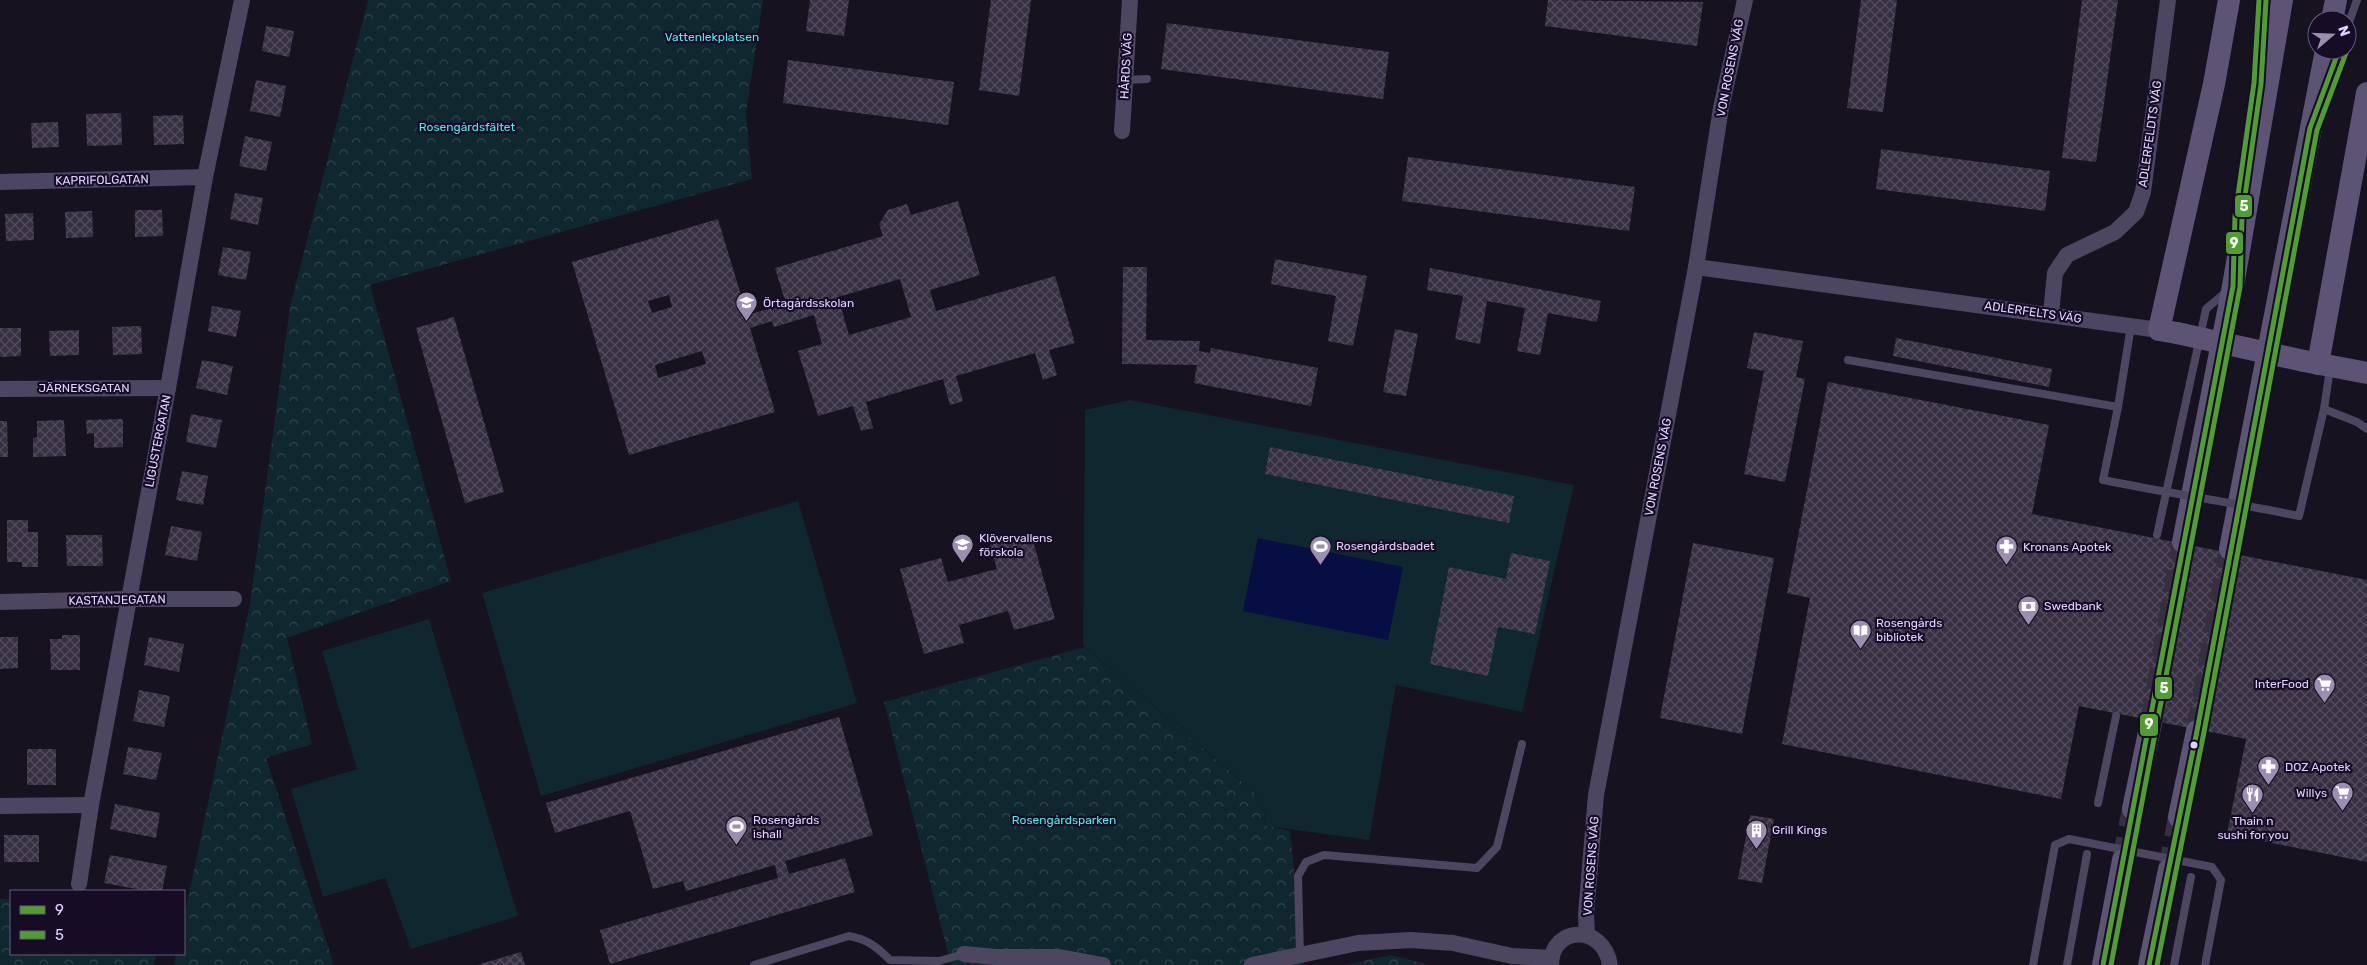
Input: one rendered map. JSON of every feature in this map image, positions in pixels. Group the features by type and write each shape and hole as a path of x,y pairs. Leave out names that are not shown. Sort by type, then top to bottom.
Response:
{"main road":[{"path":"2168,332 2229,0"},
{"path":"2183,542 2233,286 2282,0"},
{"path":"2230,549 2324,60"},
{"path":"2317,364 2367,93"},
{"name":"ADLERFELTS VÄG","path":"2168,332 2367,373"},
{"path":"2133,809 2150,723"},
{"path":"2179,818 2197,731"},
{"path":"2103,965 2123,860"},
{"path":"2149,965 2169,870"}],"street":[{"name":"LIGUSTERGATAN","path":"79,884 90,805 205,178 242,0"},
{"name":"HÅRDS VÄG","path":"1122,131 1130,0"},
{"name":"VON ROSENS VÄG","path":"1587,935 1586,914 1596,795 1696,267 1721,108 1745,0"},
{"name":"ADLERFELDTS VÄG","path":"2051,314 2055,273 2067,255 2115,232 2136,212 2143,192 2168,0"},
{"name":"KAPRIFOLGATAN","path":"0,182 205,178"},
{"name":"ADLERFELTS VÄG","path":"1696,267 2051,314 2168,332"},
{"name":"JÄRNEKSGATAN","path":"0,389 168,388"},
{"name":"KASTANJEGATAN","path":"0,602 234,599"},
{"path":"0,806 90,805"},
{"path":"1252,965 1358,943 1411,940 1454,943 1512,956 1551,961 1554,949 1568,936 1587,935 1604,946 1610,965"},
{"path":"964,954 996,957 1059,957 1103,965"}],"lane":[{"path":"2157,536 2206,309 2233,286 2235,216 2254,83 2259,0"},
{"path":"2310,128 2335,60"},
{"path":"1125,80 1147,80"},
{"path":"2131,326 2118,407 2103,480 2299,516 2324,409 2317,364"},
{"path":"1848,360 2118,407"},
{"path":"2324,409 2357,422 2367,430"},
{"path":"2098,803 2116,716"},
{"path":"1300,955 1298,876 1306,862 1324,855 1477,868 1497,847 1522,744"},
{"path":"2033,965 2055,845 2069,839 2212,867 2221,880 2205,965"},
{"path":"2066,965 2087,854"},
{"path":"2174,965 2192,877"},
{"path":"754,965 849,936 862,938 877,947 890,962 939,961 964,954"}],"green space":[{"name":"Rosengårdsfältet","path":"368,0 763,0 746,113 752,179 370,285 451,581 287,638 312,744 266,758 334,965 174,965 176,955 185,955 185,912 250,604 290,307"},
{"name":"Rosengårdsbadet","path":"1130,400 1574,485 1522,712 1396,685 1369,840 1267,826 1261,798 1083,645 1085,410"},
{"path":"798,501 857,703 541,796 482,593"},
{"path":"429,619 518,916 411,949 385,878 323,897 291,789 357,769 322,651"},
{"name":"Rosengårdsparken","path":"1085,647 1262,799 1266,825 1290,831 1304,965 951,965 884,702"},
{"path":"0,899 10,899 10,955 156,955 154,965 0,965"},
{"path":"1391,955 1430,965 1344,965"}],"shaded area":[{"path":"1258,538 1403,567 1388,640 1243,611"}],"building":[{"path":"810,0 849,0 844,36 806,31"},
{"path":"991,0 1031,0 1019,96 979,90"},
{"path":"1548,0 1703,2 1697,46 1545,26"},
{"path":"1861,0 1897,0 1883,112 1847,108"},
{"path":"2082,0 2118,0 2096,162 2062,158"},
{"path":"1167,23 1389,52 1383,99 1161,69"},
{"path":"266,26 294,31 289,57 262,51"},
{"path":"788,60 954,82 948,125 783,103"},
{"path":"256,80 286,86 280,117 250,111"},
{"path":"121,113 122,145 87,146 86,114"},
{"path":"183,115 184,144 154,145 153,116"},
{"path":"58,122 59,147 32,148 31,123"},
{"path":"245,136 272,142 266,171 239,166"},
{"path":"1881,149 2050,171 2045,211 1876,189"},
{"path":"1408,157 1635,187 1629,231 1402,201"},
{"path":"235,193 263,198 258,225 230,219"},
{"path":"958,201 980,275 930,290 936,311 1055,276 1075,343 1049,350 1057,375 1043,380 1035,353 956,376 963,401 950,405 943,379 866,402 873,428 861,431 853,406 818,416 798,351 822,344 814,315 774,327 772,321 750,328 775,412 629,455 572,262 718,219 747,315 786,304 775,268 883,236 879,224 888,210 907,204 911,215","holes":["900,279 911,317 849,335 838,297","669,295 672,307 652,313 648,301","702,351 706,364 658,378 655,365"]},
{"path":"135,210 162,210 163,236 135,237"},
{"path":"92,211 93,237 66,238 65,212"},
{"path":"33,213 34,240 6,241 5,214"},
{"path":"223,247 251,252 246,280 218,275"},
{"path":"1275,259 1367,276 1353,346 1328,341 1336,296 1271,284"},
{"path":"1123,267 1147,267 1146,340 1200,341 1199,351 1210,353 1211,348 1318,368 1311,406 1194,383 1197,365 1122,364"},
{"path":"1430,268 1601,301 1597,322 1548,313 1540,355 1517,351 1525,308 1487,301 1480,344 1455,339 1463,296 1427,290"},
{"path":"212,306 241,311 236,337 208,331"},
{"path":"454,317 504,492 465,503 416,328"},
{"path":"141,326 142,354 113,355 112,327"},
{"path":"0,328 21,328 21,356 0,357"},
{"path":"1395,329 1418,334 1406,396 1383,392"},
{"path":"79,330 79,355 50,356 49,331"},
{"path":"1754,332 1803,341 1796,377 1805,379 1785,482 1744,474 1764,371 1747,368"},
{"path":"1896,338 2052,369 2049,387 1893,356"},
{"path":"202,360 233,366 227,395 196,388"},
{"path":"1828,382 2049,425 2032,514 2367,580 2367,862 2227,834 2246,739 2079,706 2061,799 1782,744 1810,598 1787,593"},
{"path":"191,414 222,420 216,448 186,442"},
{"path":"123,419 123,447 94,448 94,433 87,434 86,420"},
{"path":"64,420 66,456 33,457 33,438 37,437 37,421"},
{"path":"0,421 7,421 8,457 0,457"},
{"path":"1270,447 1514,496 1509,523 1265,474"},
{"path":"182,471 208,476 203,505 176,500"},
{"path":"7,520 28,520 28,532 38,532 38,567 22,567 22,562 7,562"},
{"path":"171,526 202,532 197,561 165,555"},
{"path":"1031,534 1055,619 1014,630 1008,611 959,625 964,643 924,654 900,569 941,558 948,582 997,569 990,545"},
{"path":"66,535 102,535 103,566 67,566"},
{"path":"1693,543 1774,558 1742,734 1660,718"},
{"path":"1511,553 1550,561 1535,634 1498,627 1488,676 1430,664 1449,567 1506,579"},
{"path":"62,635 80,635 80,670 51,670 50,639 62,639"},
{"path":"0,637 18,637 18,668 0,669"},
{"path":"149,637 184,644 179,672 144,665"},
{"path":"139,690 170,696 164,727 133,721"},
{"name":"Rosengårds ishall","path":"839,717 873,835 785,861 789,874 845,858 855,892 610,964 600,930 778,878 775,865 686,891 683,881 653,889 630,811 555,833 546,803"},
{"path":"128,747 162,753 156,780 123,774"},
{"path":"27,749 56,749 56,785 27,785"},
{"path":"115,804 160,813 156,838 110,829"},
{"name":"Grill Kings","path":"1750,815 1774,819 1762,883 1738,879"},
{"path":"4,835 39,835 39,862 4,862"},
{"path":"110,855 167,866 162,890 142,890 104,883"},
{"path":"521,952 525,965 477,965"}],"tunnel":[{"path":"2151,723 2183,542"},
{"path":"2197,731 2230,549"},
{"path":"2123,860 2133,809"},
{"path":"2169,870 2179,817"}],"transit line":[{"name":"9","path":"2103,965 2233,286 2235,216 2254,83 2259,0"},
{"name":"5","path":"2111,965 2240,287 2242,217 2261,84 2266,0"},
{"name":"9","path":"2149,965 2197,731 2310,128 2335,60"},
{"name":"5","path":"2157,965 2204,732 2317,130 2343,60"}],"place":[{"name":"Örtagårdsskolan","path":"747,322"},
{"name":"Klövervallens förskola","path":"963,564"},
{"name":"Rosengårdsbadet","path":"1320,565"},
{"name":"Kronans Apotek","path":"2007,566"},
{"name":"Swedbank","path":"2028,625"},
{"name":"Rosengårds bibliotek","path":"1860,649"},
{"name":"InterFood","path":"2325,703"},
{"name":"DOZ Apotek","path":"2269,786"},
{"name":"Willys","path":"2343,812"},
{"name":"Thain n sushi for you","path":"2253,813"},
{"name":"Rosengårds ishall","path":"737,846"},
{"name":"Grill Kings","path":"1756,849"}],"park label":[{"name":"Vattenlekplatsen","path":"712,37"}]}
